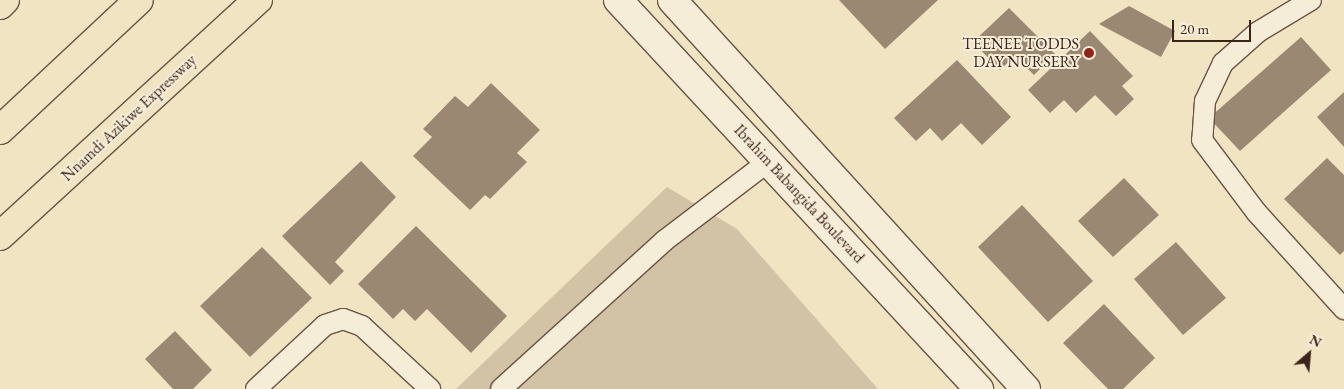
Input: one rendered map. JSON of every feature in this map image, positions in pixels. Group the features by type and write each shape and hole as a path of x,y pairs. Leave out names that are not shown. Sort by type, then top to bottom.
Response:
{"highway":[{"path":"0,5 5,0"},
{"path":"0,130 139,0"},
{"name":"Nnamdi Azikiwe Expressway","path":"0,236 258,0"}],"street":[{"name":"Ibrahim Babangida Boulevard","path":"618,0 979,389"},
{"name":"Ibrahim Babangida Boulevard","path":"672,0 1026,389"},
{"path":"1311,0 1258,32 1223,64 1205,102 1202,140 1257,213 1344,309"},
{"path":"502,389 664,241 769,161"},
{"path":"256,389 324,325 343,319 362,326 430,389"}],"shaded area":[{"path":"667,187 737,229 878,389 456,389"}],"building":[{"path":"839,0 938,0 885,49"},
{"path":"1129,6 1175,31 1161,57 1099,24"},
{"path":"1009,8 1055,54 1034,75 1015,56 1000,70 973,42"},
{"name":"TEENEE TODDS DAY NURSERY","path":"1090,31 1133,76 1122,86 1134,99 1116,116 1095,95 1076,113 1064,100 1050,113 1028,90"},
{"path":"1301,37 1331,70 1240,151 1209,118"},
{"path":"957,60 1011,117 982,145 961,123 942,141 930,128 916,141 894,118"},
{"path":"491,83 540,130 517,153 527,162 490,199 485,195 470,210 413,156 432,137 423,129 455,96 468,107"},
{"path":"1344,92 1344,147 1317,117"},
{"path":"1327,158 1344,175 1344,251 1340,255 1284,199"},
{"path":"361,161 396,197 335,262 344,271 330,285 282,236"},
{"path":"1124,178 1159,215 1113,257 1078,221"},
{"path":"1022,205 1093,281 1048,322 978,247"},
{"path":"416,226 507,316 471,353 427,309 415,321 403,309 393,319 358,284"},
{"path":"1176,242 1226,298 1183,335 1134,279"},
{"path":"262,247 312,298 250,357 200,306"},
{"path":"1104,304 1155,358 1123,389 1108,389 1063,343"},
{"path":"175,331 212,370 193,389 173,389 145,359"}],"place":[{"name":"TEENEE TODDS DAY NURSERY","path":"1089,53"}]}
